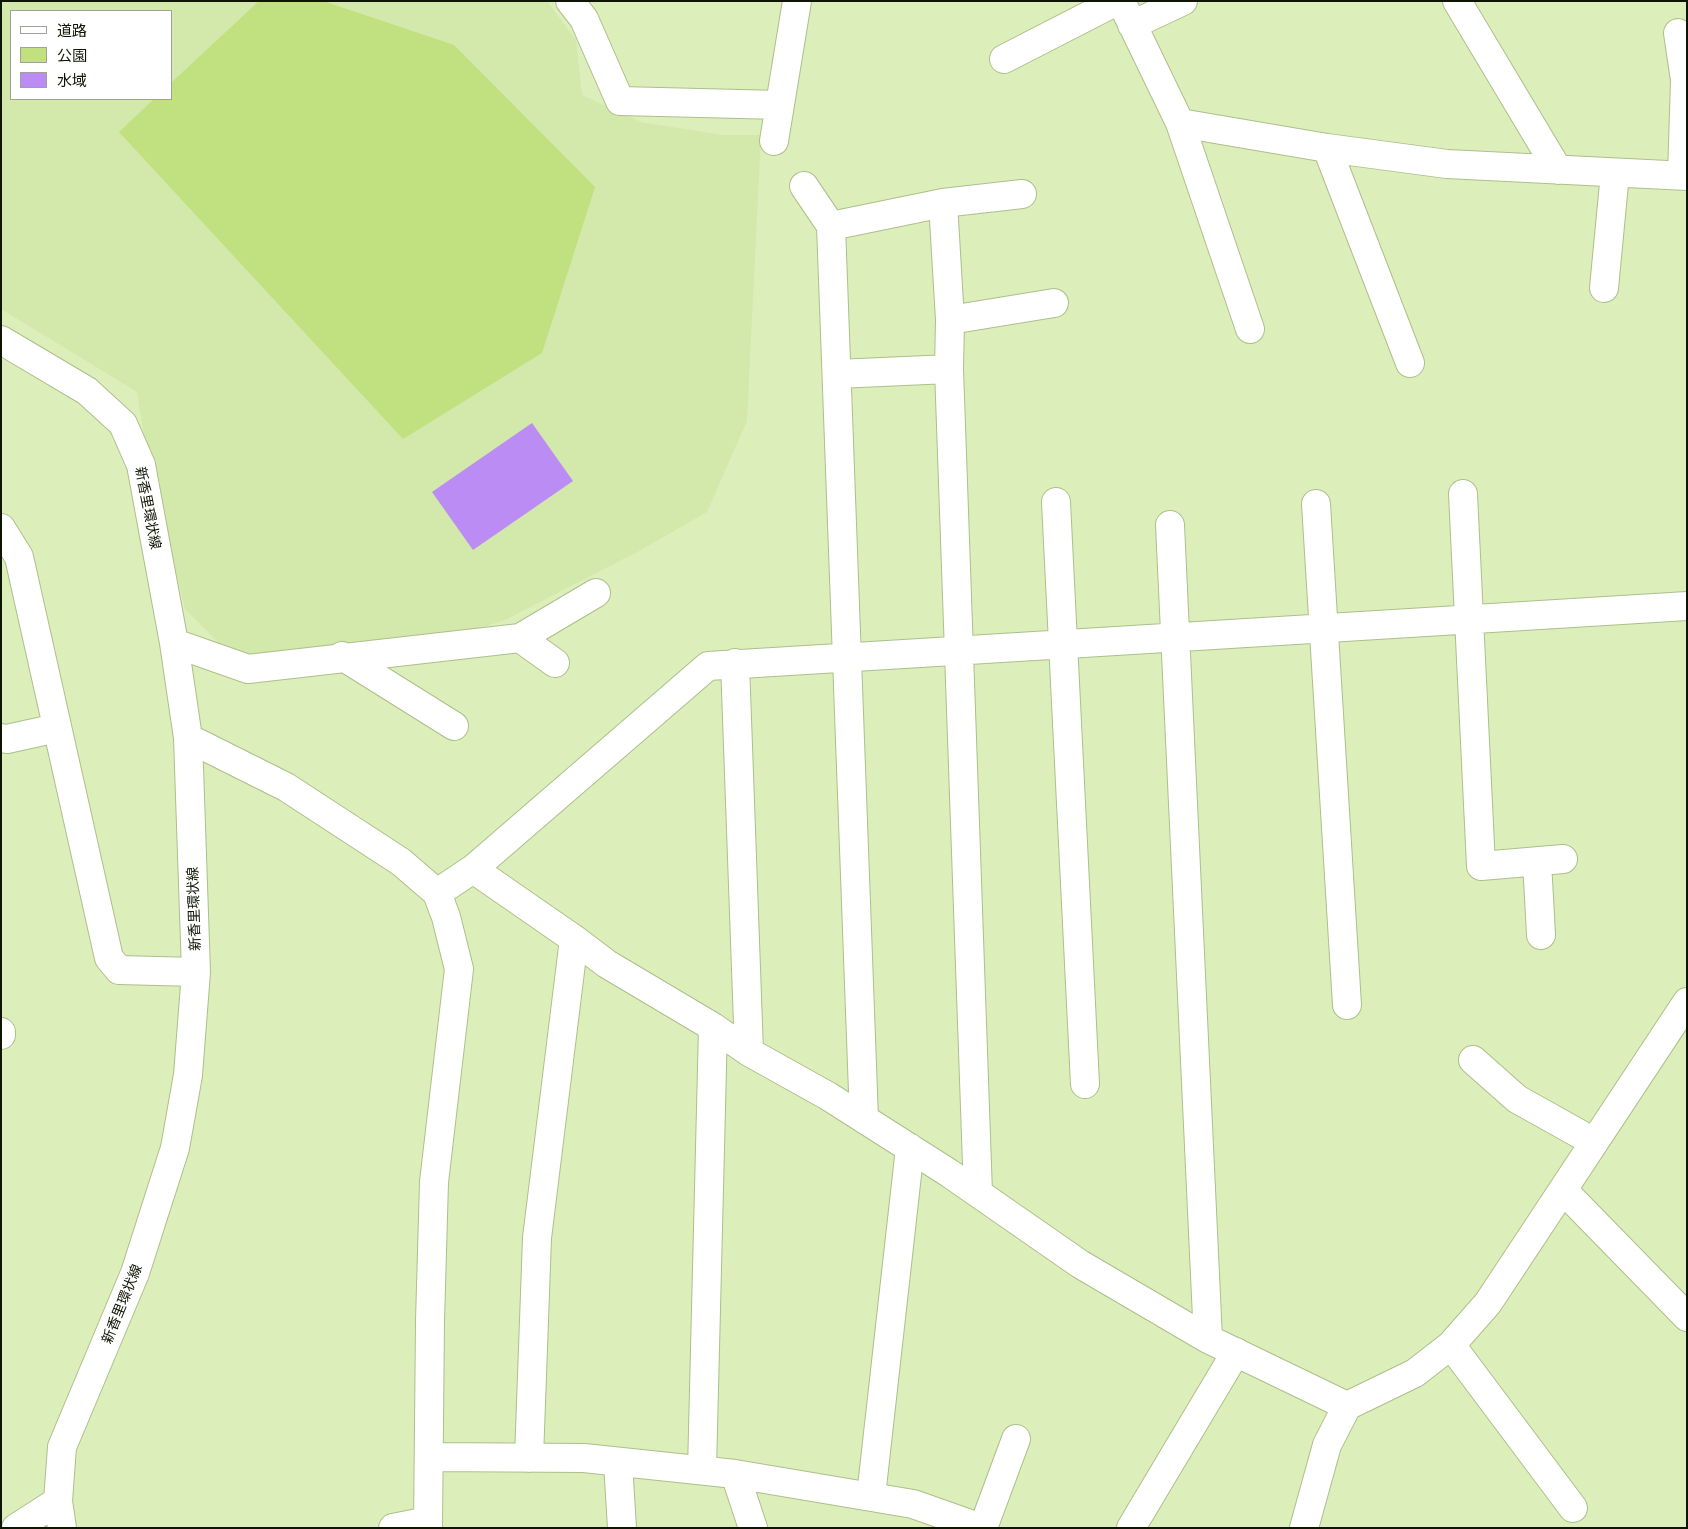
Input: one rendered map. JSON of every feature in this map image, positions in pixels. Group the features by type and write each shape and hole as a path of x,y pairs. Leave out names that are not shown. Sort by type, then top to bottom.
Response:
{"street":[{"path":"570,1 584,19 620,101 780,105"},
{"path":"774,141 797,1"},
{"path":"1004,59 1123,9 1183,1"},
{"path":"1457,1 1558,170"},
{"path":"1123,9 1180,123 1250,329"},
{"path":"1180,123 1327,148 1447,164 1684,175 1685,80 1678,33"},
{"path":"1327,148 1410,363"},
{"path":"1604,288 1615,173"},
{"path":"804,186 832,226 864,1119"},
{"path":"832,226 943,203 1022,194"},
{"path":"943,203 950,320 949,369 978,1193"},
{"path":"950,320 1054,303"},
{"name":"新香里環状線","path":"1,340 87,391 122,424 140,465 174,643 188,738 196,972 188,1075 175,1148 135,1273 62,1447 58,1501 62,1528"},
{"path":"837,374 949,369"},
{"path":"1463,494 1481,866 1550,860 1541,935"},
{"path":"1056,502 1085,1084"},
{"path":"1316,504 1347,1005"},
{"path":"1170,525 1208,1339"},
{"path":"1,528 19,556 109,958 119,970 196,972"},
{"path":"174,643 248,668 342,656 520,638 596,594"},
{"path":"437,893 473,869 708,666 1687,606"},
{"path":"520,638 555,663"},
{"path":"342,656 454,726"},
{"path":"735,663 749,1052"},
{"path":"1,738 7,739 57,728"},
{"path":"188,738 286,787 401,862 437,893 446,917 459,969 434,1182 430,1321 428,1524 393,1528"},
{"path":"473,869 607,964 713,1027 749,1052 910,1148 1080,1264 1208,1339 1347,1406"},
{"path":"529,1458 537,1238 574,939"},
{"path":"1304,1528 1327,1445 1347,1406 1415,1373 1450,1345 1488,1303 1594,1142 1677,1036 1687,1002"},
{"path":"702,1470 713,1027"},
{"path":"1473,1060 1517,1100 1594,1142"},
{"path":"871,1496 910,1148"},
{"path":"1563,1190 1687,1317"},
{"path":"1450,1345 1573,1508"},
{"path":"1131,1528 1236,1352"},
{"path":"430,1457 584,1458 735,1474 913,1504 978,1527 1016,1439"},
{"path":"618,1463 622,1528"},
{"path":"735,1474 753,1528"},
{"path":"16,1528 58,1501"}],"shaded area":[{"path":"1,1 547,1 576,40 582,95 641,122 722,135 761,135 747,421 707,512 641,550 505,620 446,639 234,658 185,609 144,436 137,392 1,309"}],"green space":[{"path":"259,1 323,1 454,45 595,187 542,353 403,439 119,132 153,100 172,100 172,82"}],"water":[{"path":"532,423 573,481 473,550 432,492"}]}
